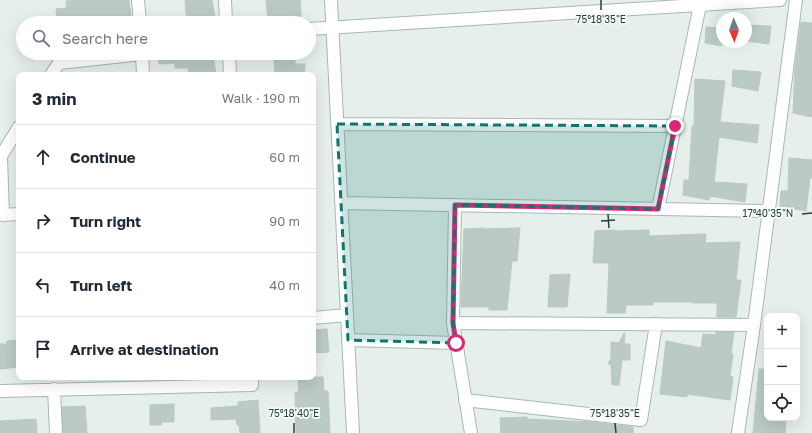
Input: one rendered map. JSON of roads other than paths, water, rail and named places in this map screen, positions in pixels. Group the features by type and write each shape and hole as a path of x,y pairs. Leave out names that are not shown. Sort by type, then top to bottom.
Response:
{"street":[{"path":"138,0 139,16"},
{"path":"225,0 226,16"},
{"path":"331,0 353,433"},
{"path":"316,28 780,0"},
{"path":"738,433 754,325 796,0"},
{"path":"658,209 700,5"},
{"path":"53,72 59,63 84,60"},
{"path":"142,60 143,72"},
{"path":"229,60 230,72"},
{"path":"337,124 675,126"},
{"path":"16,132 1,156 2,218 16,215"},
{"path":"341,203 769,211"},
{"path":"455,205 453,323 470,433"},
{"path":"316,318 346,315"},
{"path":"453,323 754,325"},
{"path":"465,400 641,420 656,324"},
{"path":"348,340 456,343"},
{"path":"0,391 162,382 252,385 252,380"},
{"path":"54,389 56,433"}]}
